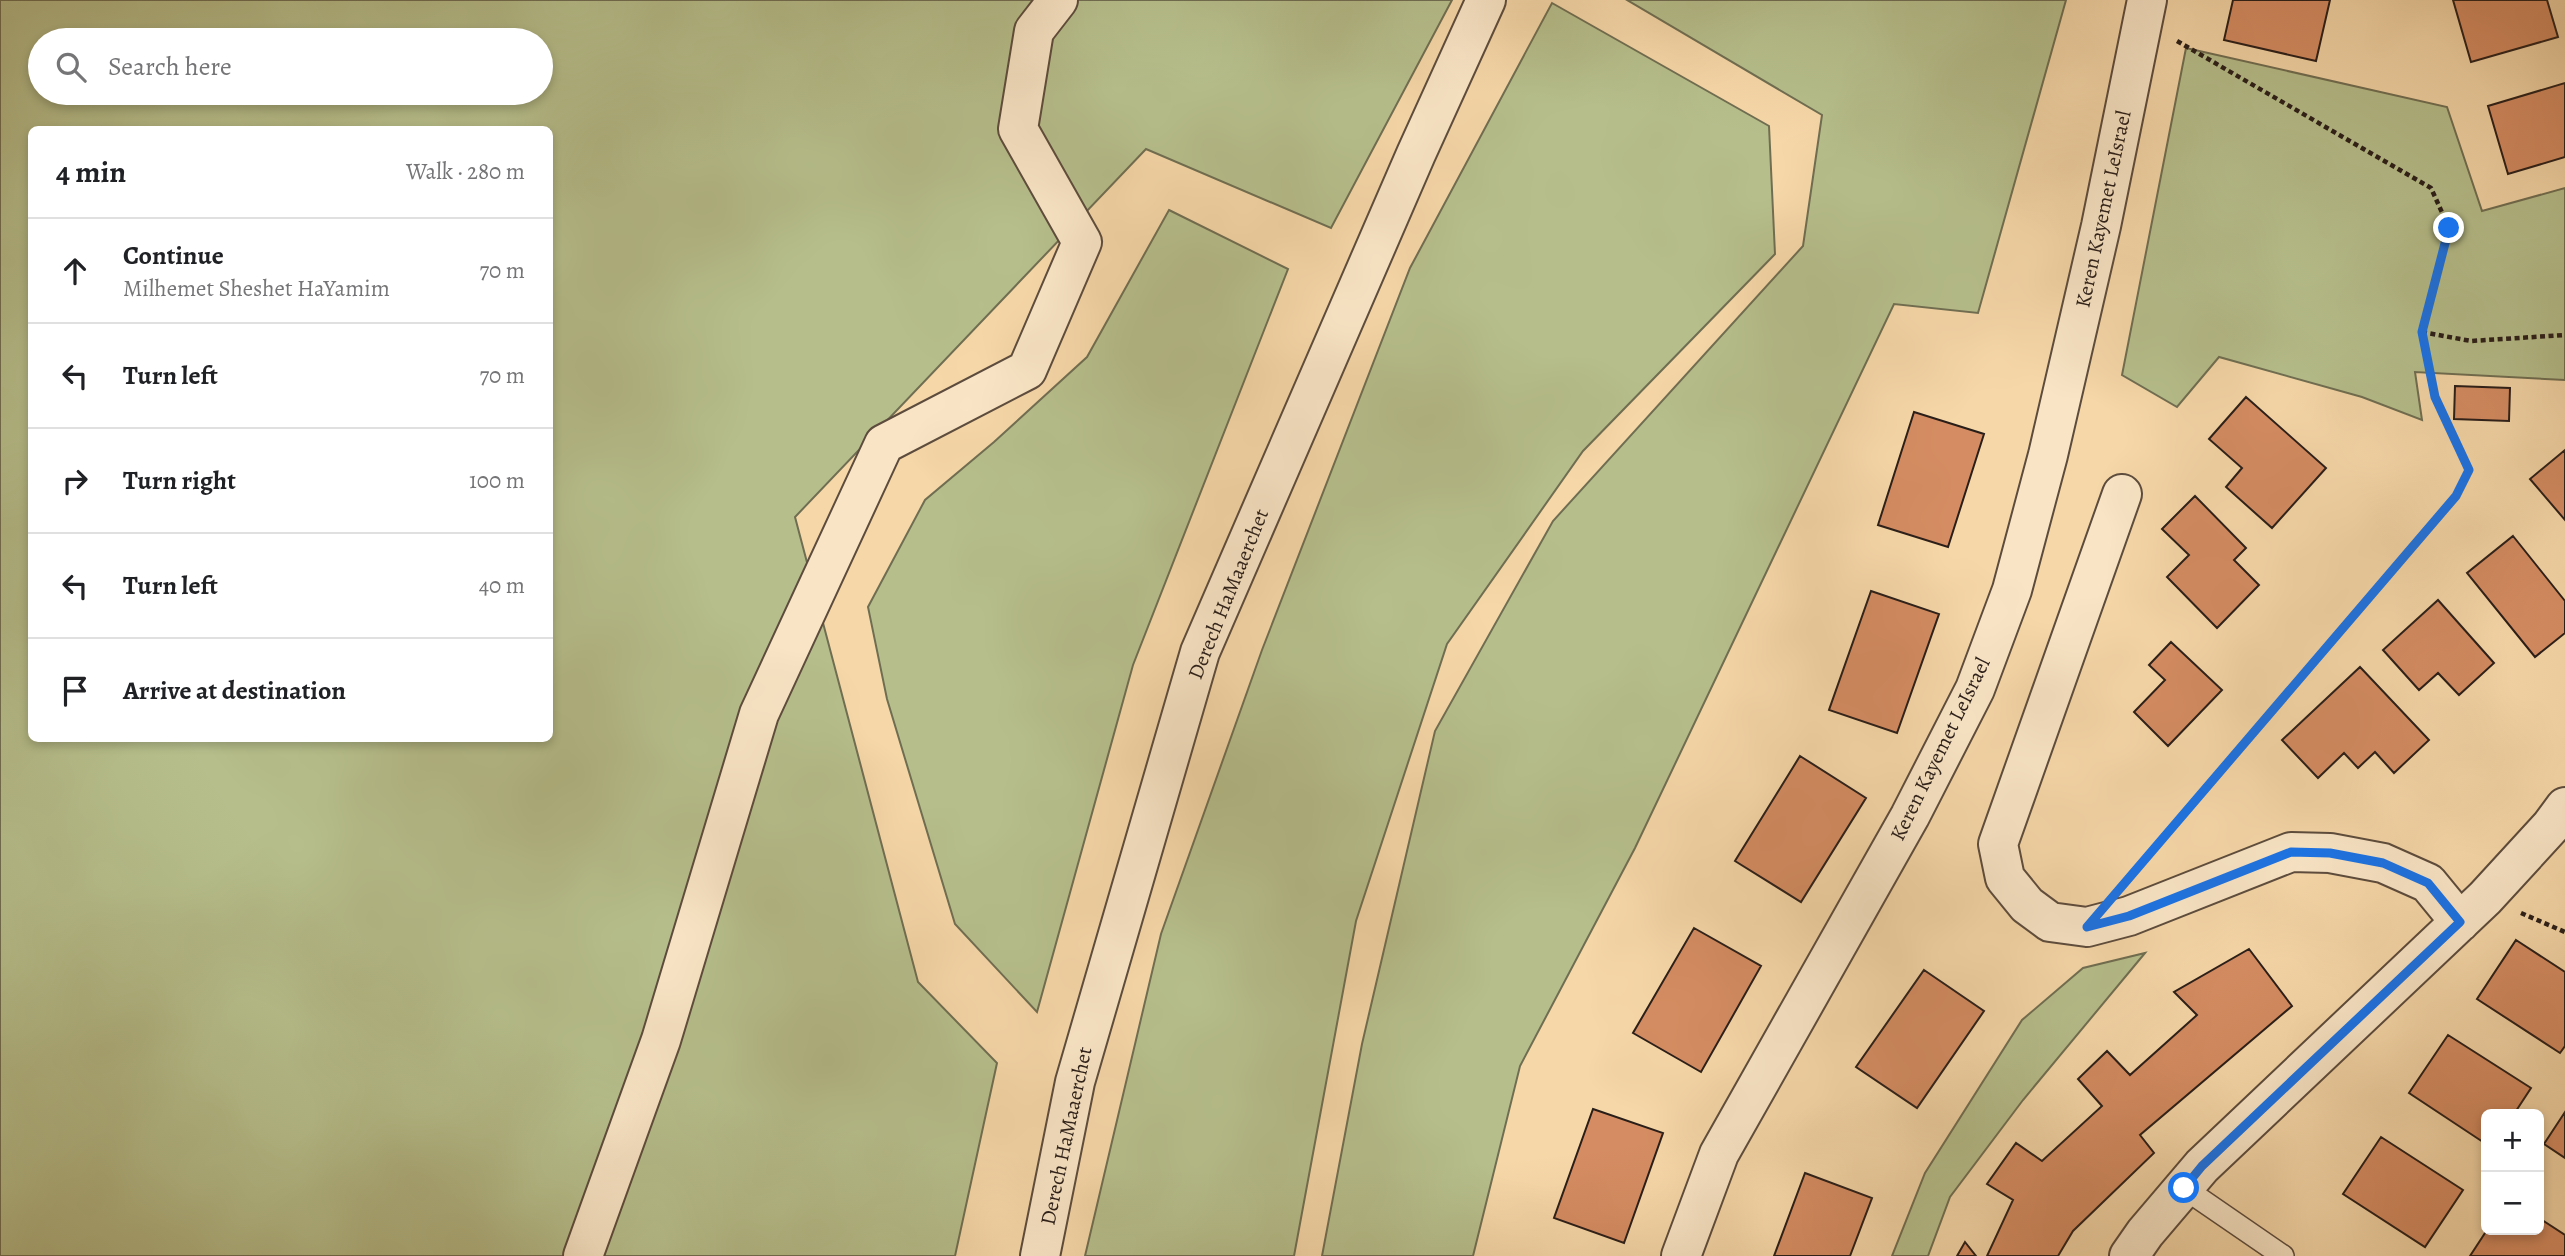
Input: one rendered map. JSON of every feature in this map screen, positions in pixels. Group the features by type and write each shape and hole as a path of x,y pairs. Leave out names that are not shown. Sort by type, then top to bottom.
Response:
{"street":[{"path":"583,1256 661,1040 759,714 884,444 1027,370 1082,242 1017,130 1034,31 1058,0"},
{"name":"Derech HaMaaerchet","path":"1040,1256 1075,1082 1200,652 1416,154 1486,0"},
{"name":"Keren Kayemet LeIsrael","path":"1681,1256 1718,1154 1910,816 1975,689 2008,603 2048,455 2091,269 2144,10"},
{"path":"2122,494 1998,844 2005,878 2027,905 2050,922 2087,927 2129,916 2291,852 2330,853 2383,863 2428,883 2460,922"},
{"path":"2129,1256 2202,1166 2460,922 2532,847 2565,807"}],"lane":[{"path":"2184,1188 2283,1256"}],"path":[{"path":"2133,874 2456,496 2469,470 2435,397 2422,332 2449,228 2431,188 2144,10"},
{"path":"2422,332 2471,341 2565,335"}],"green space":[{"path":"0,0 1452,0 1331,228 1146,149 795,517 918,982 997,1063 955,1256 0,1256"},
{"path":"1627,0 2066,0 1978,313 1894,304 1635,848 1520,1066 1473,1256 1322,1256 1362,1044 1435,731 1553,521 1803,246 1822,115"},
{"path":"1552,3 1769,126 1775,254 1583,451 1447,644 1356,921 1294,1256 1085,1256 1161,934 1262,650 1410,268"},
{"path":"2186,48 2447,107 2482,211 2565,188 2565,380 2415,372 2422,420 2362,397 2219,357 2177,407 2122,375"},
{"path":"1169,210 1288,269 1133,665 1037,1012 955,924 887,699 868,607 925,500 994,442 1087,357"},
{"path":"2145,953 2023,1100 1950,1197 1928,1256 1892,1256 1925,1173 2022,1020 2083,968"}],"building":[{"path":"2233,0 2330,0 2316,61 2224,40"},
{"path":"2453,0 2547,0 2558,37 2471,62"},
{"path":"2565,83 2565,157 2508,174 2488,106"},
{"path":"2455,386 2510,388 2509,421 2454,419"},
{"path":"2246,397 2326,468 2272,528 2226,487 2242,468 2209,439"},
{"path":"1914,412 1984,434 1948,547 1878,525"},
{"path":"2565,450 2565,520 2530,479"},
{"path":"2195,496 2246,548 2234,560 2259,585 2217,628 2167,577 2189,555 2162,529"},
{"path":"2513,536 2565,601 2565,633 2535,657 2467,573"},
{"path":"1871,591 1939,614 1897,733 1829,710"},
{"path":"2438,600 2494,663 2459,695 2438,673 2419,690 2383,650"},
{"path":"2171,642 2222,690 2168,746 2134,712 2165,680 2149,665"},
{"path":"2360,667 2429,740 2394,773 2375,752 2358,768 2344,753 2318,778 2282,740"},
{"path":"1800,756 1866,798 1801,902 1735,861"},
{"path":"1694,928 1761,966 1701,1072 1633,1033"},
{"path":"2516,940 2565,972 2565,1046 2560,1053 2477,999"},
{"path":"2249,949 2292,1006 2140,1135 2154,1153 2073,1231 2058,1256 1987,1256 2013,1200 1987,1184 2016,1143 2042,1161 2102,1106 2078,1079 2107,1051 2130,1075 2197,1015 2174,992"},
{"path":"1924,970 1984,1011 1917,1108 1856,1067"},
{"path":"2448,1035 2531,1088 2517,1109 2481,1109 2481,1141 2409,1093"},
{"path":"1593,1109 1663,1133 1624,1243 1554,1218"},
{"path":"2565,1112 2565,1158 2544,1144"},
{"path":"2381,1137 2463,1190 2425,1247 2343,1194"},
{"path":"1805,1173 1872,1198 1850,1256 1774,1256"},
{"path":"2544,1221 2565,1235 2565,1256 2470,1256 2484,1235 2544,1235"},
{"path":"1965,1242 1976,1256 1957,1256"}],"route":[{"path":"2184,1188 2202,1166 2460,922 2428,883 2383,863 2330,853 2291,852 2129,916 2087,927 2456,496 2469,470 2435,397 2422,332 2449,228"}]}
